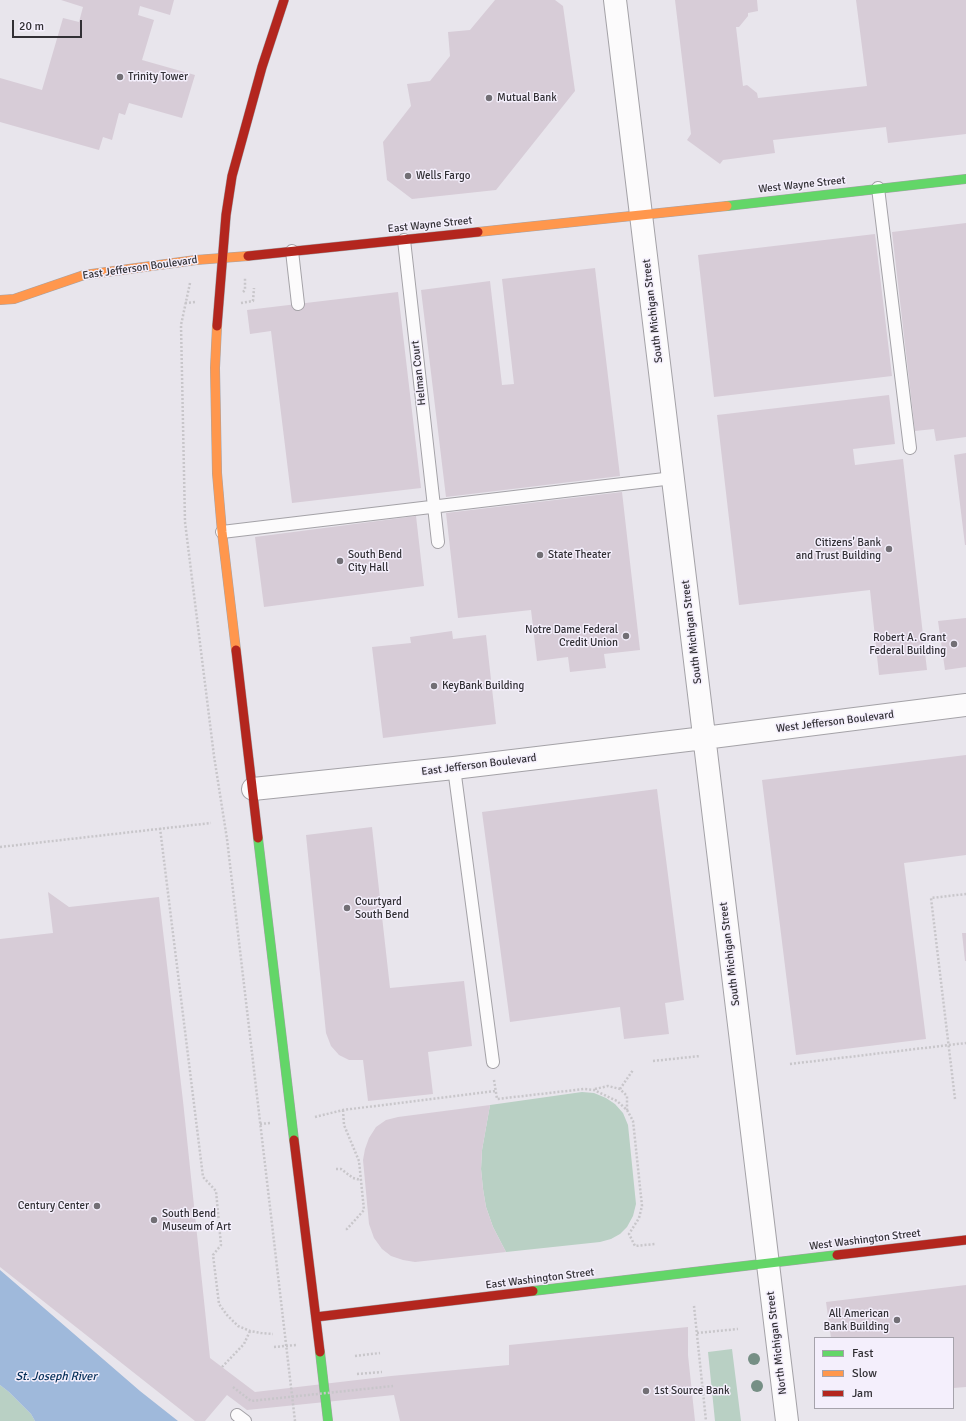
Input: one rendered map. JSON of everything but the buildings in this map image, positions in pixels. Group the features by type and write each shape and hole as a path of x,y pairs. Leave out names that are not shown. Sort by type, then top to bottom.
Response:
{"street":[{"path":"284,0 258,82 232,176 222,257 215,368 215,412 217,473 222,532 328,1421"},
{"name":"South Michigan Street","path":"615,0 768,1264"},
{"name":"West Wayne Street","path":"641,215 966,179"},
{"name":"East Wayne Street","path":"222,257 404,240 641,215"},
{"name":"East Jefferson Boulevard","path":"0,300 14,299 84,275 222,257"},
{"name":"East Jefferson Boulevard","path":"5,309 14,299"},
{"name":"West Jefferson Boulevard","path":"704,738 966,705"},
{"name":"East Jefferson Boulevard","path":"253,789 454,768 704,738"},
{"name":"West Washington Street","path":"768,1264 966,1240"},
{"name":"East Washington Street","path":"316,1317 768,1264"},
{"name":"North Michigan Street","path":"768,1264 787,1421"}],"lane":[{"path":"878,188 910,448"},
{"name":"Helman Court","path":"404,240 438,542"},
{"path":"292,251 298,304"},
{"path":"222,532 673,478"},
{"path":"454,768 493,1068"}],"path":[{"path":"239,303 253,302 254,288"},
{"path":"185,303 181,326 185,522 214,756 227,839 295,1421"},
{"path":"0,847 211,823"},
{"path":"160,828 203,1177 216,1191 221,1245 213,1255 219,1304 238,1326 250,1331 273,1334"},
{"path":"955,1099 931,898 966,894"},
{"path":"790,1064 966,1043"},
{"path":"654,1061 700,1056"},
{"path":"493,1068 497,1099 584,1089 594,1090 617,1101 627,1110 633,1121 642,1206 639,1218 629,1234 635,1246 655,1244"},
{"path":"620,1089 633,1070"},
{"path":"594,1090 608,1086 620,1089 627,1096 627,1110"},
{"path":"315,1117 344,1110 495,1091"},
{"path":"344,1110 344,1125 359,1161 364,1210 347,1229 344,1230"},
{"path":"336,1169 341,1169 353,1178 361,1180"},
{"path":"694,1306 706,1421"},
{"path":"697,1333 738,1329"},
{"path":"222,1367 244,1344 250,1331"},
{"path":"274,1347 300,1345"},
{"path":"355,1356 380,1352"},
{"path":"357,1374 382,1372"},
{"path":"233,1387 251,1401 393,1386"}],"green space":[{"path":"582,1092 594,1093 615,1104 623,1113 628,1125 636,1204 633,1216 627,1227 620,1234 611,1239 600,1242 506,1252 493,1227 486,1207 483,1189 481,1169 482,1150 490,1105"},
{"path":"732,1349 741,1421 715,1421 708,1352"},
{"path":"0,1385 31,1414 35,1421 0,1421"}],"water":[{"name":"St. Joseph River","path":"0,1270 140,1391 178,1421 35,1421 31,1414 0,1385"}],"traffic: fast":[{"path":"727,206 966,179"},
{"path":"258,838 294,1140"},
{"path":"533,1291 837,1255"},
{"path":"320,1352 328,1421"}],"traffic: slow":[{"path":"478,232 727,206"},
{"path":"0,300 14,299 84,275 196,260 248,256"},
{"path":"217,326 215,368 217,473 222,532 236,650"}],"traffic: jam":[{"path":"217,326 226,215 232,176 262,67 284,0"},
{"path":"248,256 478,232"},
{"path":"236,650 258,838"},
{"path":"294,1140 320,1352"},
{"path":"837,1255 966,1240"},
{"path":"316,1317 533,1291"}],"place":[{"name":"Trinity Tower","path":"120,77"},
{"name":"Mutual Bank","path":"489,98"},
{"name":"Wells Fargo","path":"408,176"},
{"name":"Citizens' Bank and Trust Building","path":"889,549"},
{"name":"State Theater","path":"540,555"},
{"name":"South Bend City Hall","path":"340,561"},
{"name":"Notre Dame Federal Credit Union","path":"626,636"},
{"name":"Robert A. Grant Federal Building","path":"954,644"},
{"name":"KeyBank Building","path":"434,686"},
{"name":"Courtyard South Bend","path":"347,908"},
{"name":"Century Center","path":"97,1206"},
{"name":"South Bend Museum of Art","path":"154,1220"},
{"name":"All American Bank Building","path":"897,1320"},
{"name":"1st Source Bank","path":"646,1391"}]}
